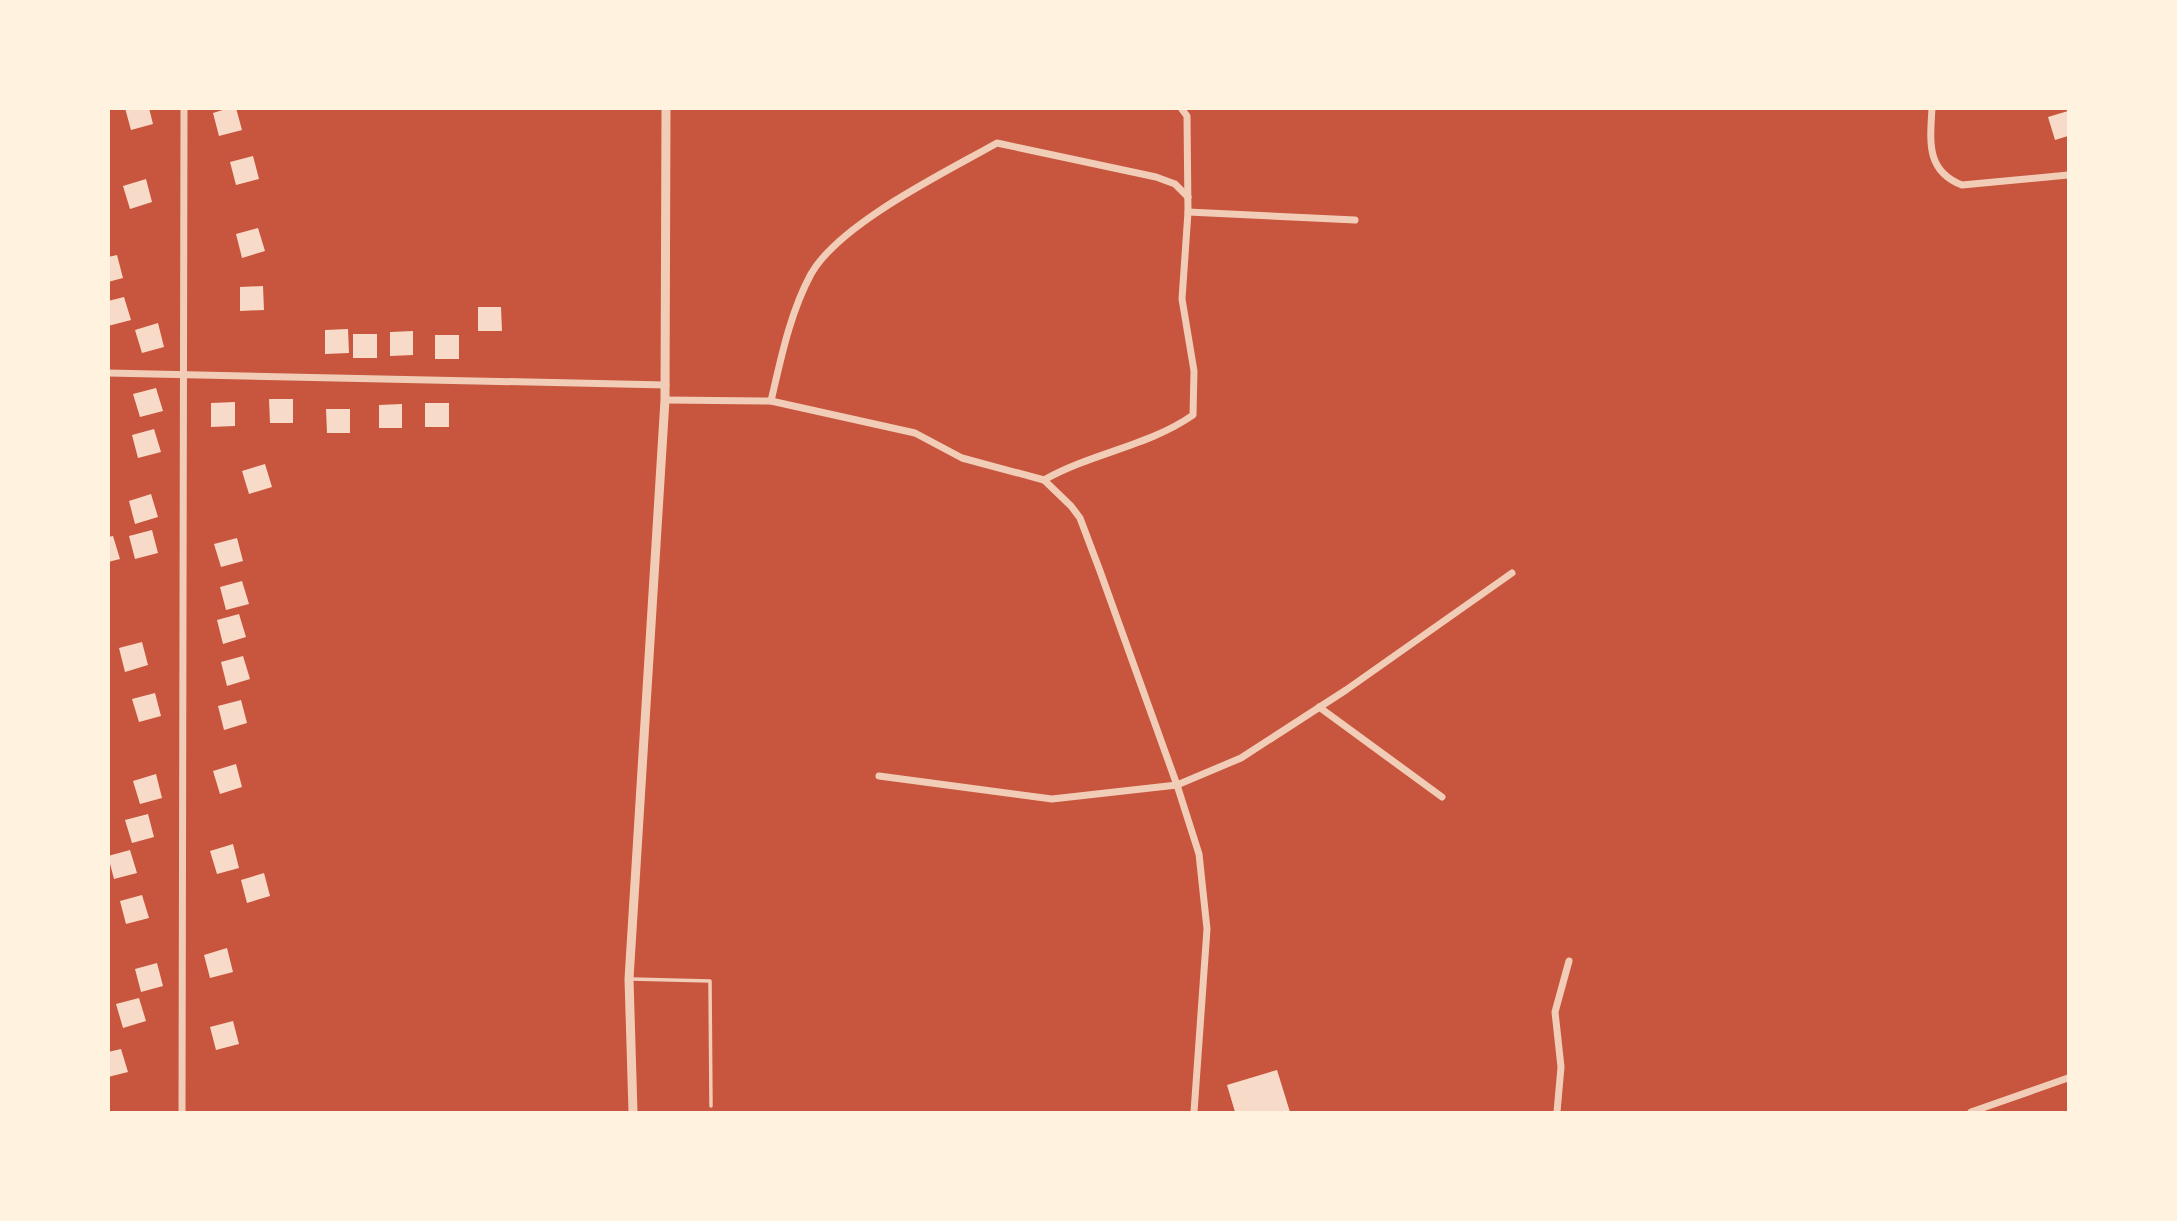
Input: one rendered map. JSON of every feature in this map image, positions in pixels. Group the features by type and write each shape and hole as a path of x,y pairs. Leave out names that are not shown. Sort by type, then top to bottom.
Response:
{"street":[{"path":"182,1112 184,108"},
{"path":"633,1112 629,979 666,385 666,108"},
{"path":"1044,480 1074,463 1173,429 1193,415 1194,371 1182,299 1188,197 1186,116 1181,108"},
{"path":"1932,108 1932,159 1944,176 1962,185 2068,175"},
{"path":"771,401 798,302 813,272 827,254 842,239 903,197 998,143 1156,177 1175,184 1188,197"},
{"path":"1188,212 1355,220"},
{"path":"108,373 666,385"},
{"path":"665,401 771,401 915,433 962,458 1044,480 1080,518 1177,785 1199,854 1207,929 1194,1112"},
{"path":"879,776 1052,799 1072,799 1177,785 1241,758 1320,707 1512,573"},
{"path":"1320,707 1442,797"},
{"path":"1557,1112 1561,1067 1555,1012 1569,961"},
{"path":"1971,1112 2068,1078"}],"lane":[{"path":"629,979 710,981 711,1106"}],"building":[{"path":"125,108 149,108 153,124 131,130"},
{"path":"236,108 242,130 219,136 213,113"},
{"path":"2068,111 2068,136 2055,140 2048,117"},
{"path":"253,156 259,179 236,185 230,162"},
{"path":"146,179 152,202 130,209 123,186"},
{"path":"258,228 265,251 242,258 236,234"},
{"path":"117,255 123,278 108,282 108,257"},
{"path":"263,286 264,310 240,311 240,287"},
{"path":"124,297 131,320 108,326 108,301"},
{"path":"478,307 501,307 502,331 478,331"},
{"path":"158,323 164,347 142,353 135,330"},
{"path":"348,329 349,353 325,354 325,330"},
{"path":"413,331 413,355 390,356 390,332"},
{"path":"353,334 377,334 377,358 353,358"},
{"path":"435,335 459,335 459,359 435,359"},
{"path":"156,388 163,411 140,417 133,394"},
{"path":"269,399 293,399 293,423 270,423"},
{"path":"235,402 235,426 211,427 211,403"},
{"path":"425,403 449,403 449,427 425,427"},
{"path":"402,404 402,428 379,428 379,405"},
{"path":"326,409 350,409 350,433 327,433"},
{"path":"154,429 161,452 138,458 132,435"},
{"path":"265,464 272,487 249,494 242,471"},
{"path":"151,494 158,517 135,524 129,501"},
{"path":"152,530 158,553 135,559 129,536"},
{"path":"113,536 120,559 108,562 108,537"},
{"path":"237,538 243,561 221,567 214,544"},
{"path":"242,581 249,604 226,610 220,587"},
{"path":"239,614 246,637 223,644 217,620"},
{"path":"142,642 148,665 125,672 119,648"},
{"path":"243,656 250,679 227,686 221,662"},
{"path":"155,693 161,716 139,722 132,699"},
{"path":"241,700 247,723 224,730 218,706"},
{"path":"236,764 242,787 220,794 213,771"},
{"path":"156,774 162,798 140,804 133,781"},
{"path":"148,814 154,837 132,843 125,820"},
{"path":"233,844 239,868 217,874 210,851"},
{"path":"130,850 137,873 114,879 108,856"},
{"path":"264,873 270,896 247,903 241,880"},
{"path":"142,895 149,918 126,924 120,901"},
{"path":"227,948 233,972 210,978 204,955"},
{"path":"157,963 163,986 141,992 135,969"},
{"path":"139,998 146,1021 123,1028 116,1004"},
{"path":"233,1021 239,1044 216,1050 210,1027"},
{"path":"121,1049 128,1072 108,1077 108,1052"},
{"path":"1277,1070 1290,1112 1235,1112 1227,1085"}]}
